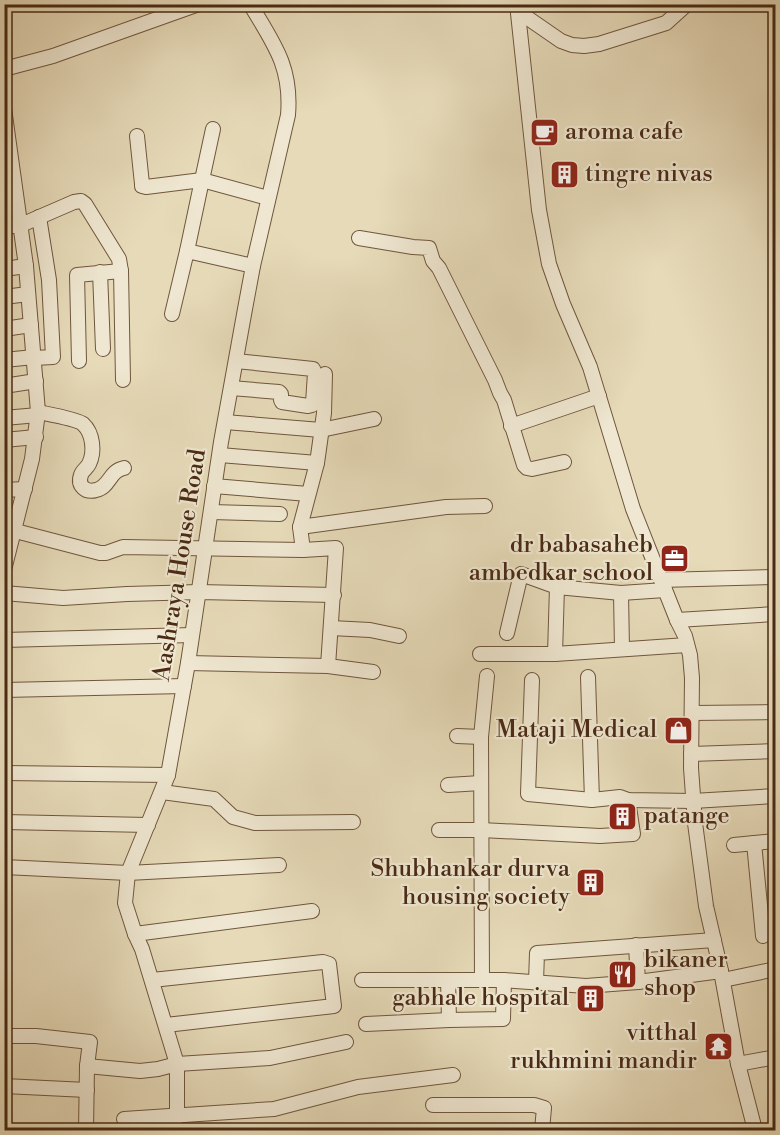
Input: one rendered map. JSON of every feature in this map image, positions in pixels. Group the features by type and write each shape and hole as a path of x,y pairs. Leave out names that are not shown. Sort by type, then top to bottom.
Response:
{"street":[{"path":"4,69 53,56 199,4"},
{"name":"Aashraya House Road","path":"171,1131 177,1116 177,1064 142,949 125,903 128,873 168,776 188,663 214,486 253,266 288,115 287,78 275,46 250,4"},
{"path":"518,8 561,41 584,46 599,44 666,24 687,4"},
{"path":"518,8 539,210 549,264 590,367 633,509 685,636 690,655 693,801 706,906 738,1064 755,1131"},
{"path":"5,111 10,190 21,225 26,266 38,414 33,459 25,489 9,529 5,569"},
{"path":"172,314 213,129"},
{"path":"137,136 144,187 201,180 268,198"},
{"path":"4,227 21,225 74,202 81,201 85,204 119,259 123,380"},
{"path":"4,360 53,357 50,280 39,217"},
{"path":"359,238 429,248 433,261 439,268 504,400 521,460 527,468 564,462"},
{"path":"187,251 253,266"},
{"path":"4,269 26,266"},
{"path":"79,361 77,275 121,271"},
{"path":"100,273 103,349"},
{"path":"4,297 28,294"},
{"path":"4,329 31,326"},
{"path":"231,388 279,392 282,402 308,406 313,403 315,373 313,369 236,361"},
{"path":"303,550 300,527 317,463 324,413 325,374"},
{"path":"4,386 36,381"},
{"path":"511,426 599,396"},
{"path":"4,418 38,414 82,423 89,431 92,445 89,465 80,477 80,485 83,489 88,491 103,488 115,471 124,468"},
{"path":"225,422 321,430 374,419"},
{"path":"4,440 36,437"},
{"path":"220,455 317,463"},
{"path":"214,486 308,494"},
{"path":"4,490 25,489"},
{"path":"300,527 446,507 485,506"},
{"path":"211,512 280,514"},
{"path":"9,529 100,553 123,547 303,550 336,548 328,666"},
{"path":"507,633 521,574 557,587 621,593 663,585 776,577"},
{"path":"555,654 557,587"},
{"path":"4,593 63,598 199,592 333,596"},
{"path":"621,593 622,649"},
{"path":"677,620 776,614"},
{"path":"331,628 370,630 399,636"},
{"path":"4,640 192,635"},
{"path":"480,654 555,654 687,645"},
{"path":"188,663 328,666 373,672"},
{"path":"482,980 481,737 488,676"},
{"path":"588,677 592,800"},
{"path":"532,680 528,794 592,800 620,797 628,800 693,801 776,796"},
{"path":"4,690 184,686"},
{"path":"692,713 776,712"},
{"path":"457,736 481,737"},
{"path":"691,754 776,751"},
{"path":"4,773 168,776"},
{"path":"448,784 481,783"},
{"path":"162,792 214,799 233,817 255,823 352,822"},
{"path":"439,830 600,836 633,834 628,800"},
{"path":"4,822 148,825"},
{"path":"734,844 776,841"},
{"path":"754,843 763,936"},
{"path":"4,867 128,873 279,865"},
{"path":"135,934 312,911"},
{"path":"536,982 537,953 714,940"},
{"path":"636,945 638,982"},
{"path":"152,980 323,962 329,964 334,1006 165,1025"},
{"path":"362,980 504,980 586,986 722,976 776,969"},
{"path":"448,980 449,1020"},
{"path":"366,1024 503,1019 504,980"},
{"path":"4,1036 36,1036 90,1042 87,1066 86,1131"},
{"path":"87,1066 141,1071 177,1064 270,1058 346,1042"},
{"path":"738,1064 776,1057"},
{"path":"124,1119 274,1109 358,1087 453,1075"},
{"path":"4,1086 87,1090"},
{"path":"434,1105 541,1106 544,1108 542,1131"}],"place":[{"name":"aroma cafe","path":"544,132"},
{"name":"tingre nivas","path":"564,174"},
{"name":"dr babasaheb ambedkar school","path":"674,559"},
{"name":"Mataji Medical","path":"678,730"},
{"name":"patange","path":"623,816"},
{"name":"Shubhankar durva housing society","path":"591,883"},
{"name":"bikaner shop","path":"623,974"},
{"name":"gabhale hospital","path":"590,998"},
{"name":"vitthal rukhmini mandir","path":"718,1047"}]}
